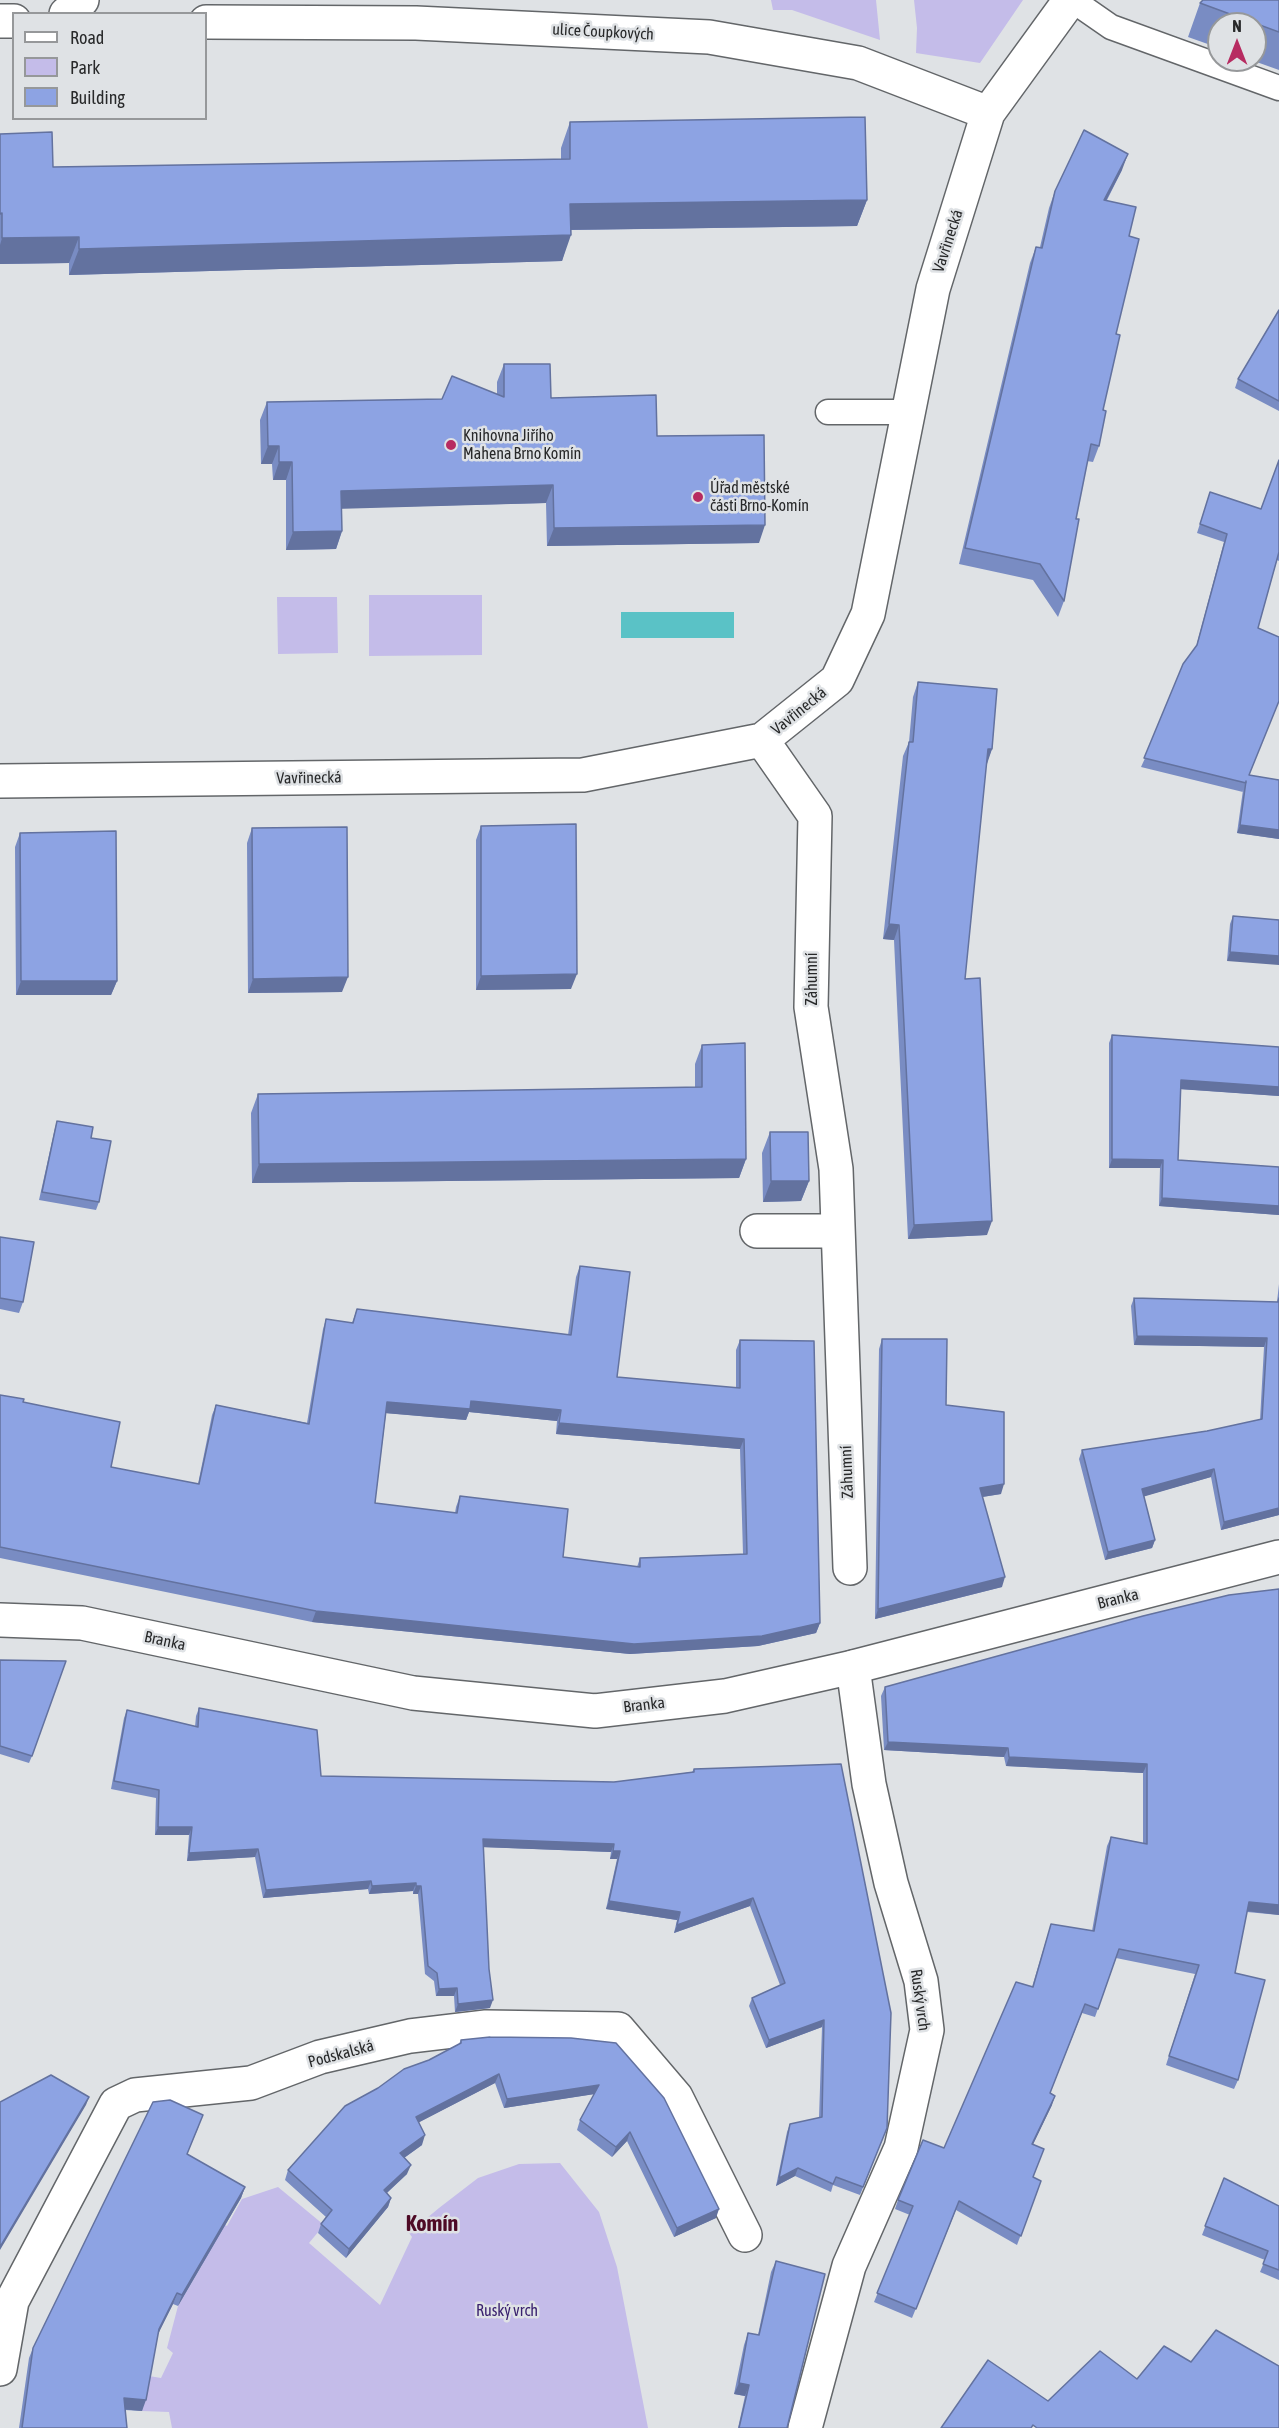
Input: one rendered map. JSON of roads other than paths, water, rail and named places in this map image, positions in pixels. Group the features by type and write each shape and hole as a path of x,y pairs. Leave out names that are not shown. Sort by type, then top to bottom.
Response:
{"street":[{"path":"68,12 82,0"},
{"name":"Vavřinecká","path":"0,781 583,775 762,740 837,680 868,614 933,289 988,113 1071,0"},
{"name":"ulice Čoupkových","path":"207,22 416,23 709,37 858,63 988,113"},
{"name":"Záhumní","path":"762,740 815,816 811,1007 836,1169 850,1568"},
{"path":"757,1231 838,1232"},
{"name":"Branka","path":"0,1620 82,1623 413,1693 595,1711 725,1696 853,1667 1279,1557"},
{"name":"Ruský vrch","path":"805,2428 849,2266 900,2148 927,2030 921,1981 891,1883 869,1784 853,1667"},
{"name":"Podskalská","path":"0,2369 12,2301 116,2104 135,2095 251,2083 320,2057 410,2036 486,2026 618,2029 676,2097 745,2235"}],"lane":[{"path":"1071,0 1111,27 1279,88"},
{"path":"828,412 908,412"}],"water":[{"path":"621,612 734,612 734,638 621,638"}],"place":[{"name":"Knihovna Jiřího Mahena Brno Komín","path":"451,445"},
{"name":"Úřad městské části Brno-Komín","path":"698,497"}],"district":[{"name":"Komín","path":"432,2224"}]}
